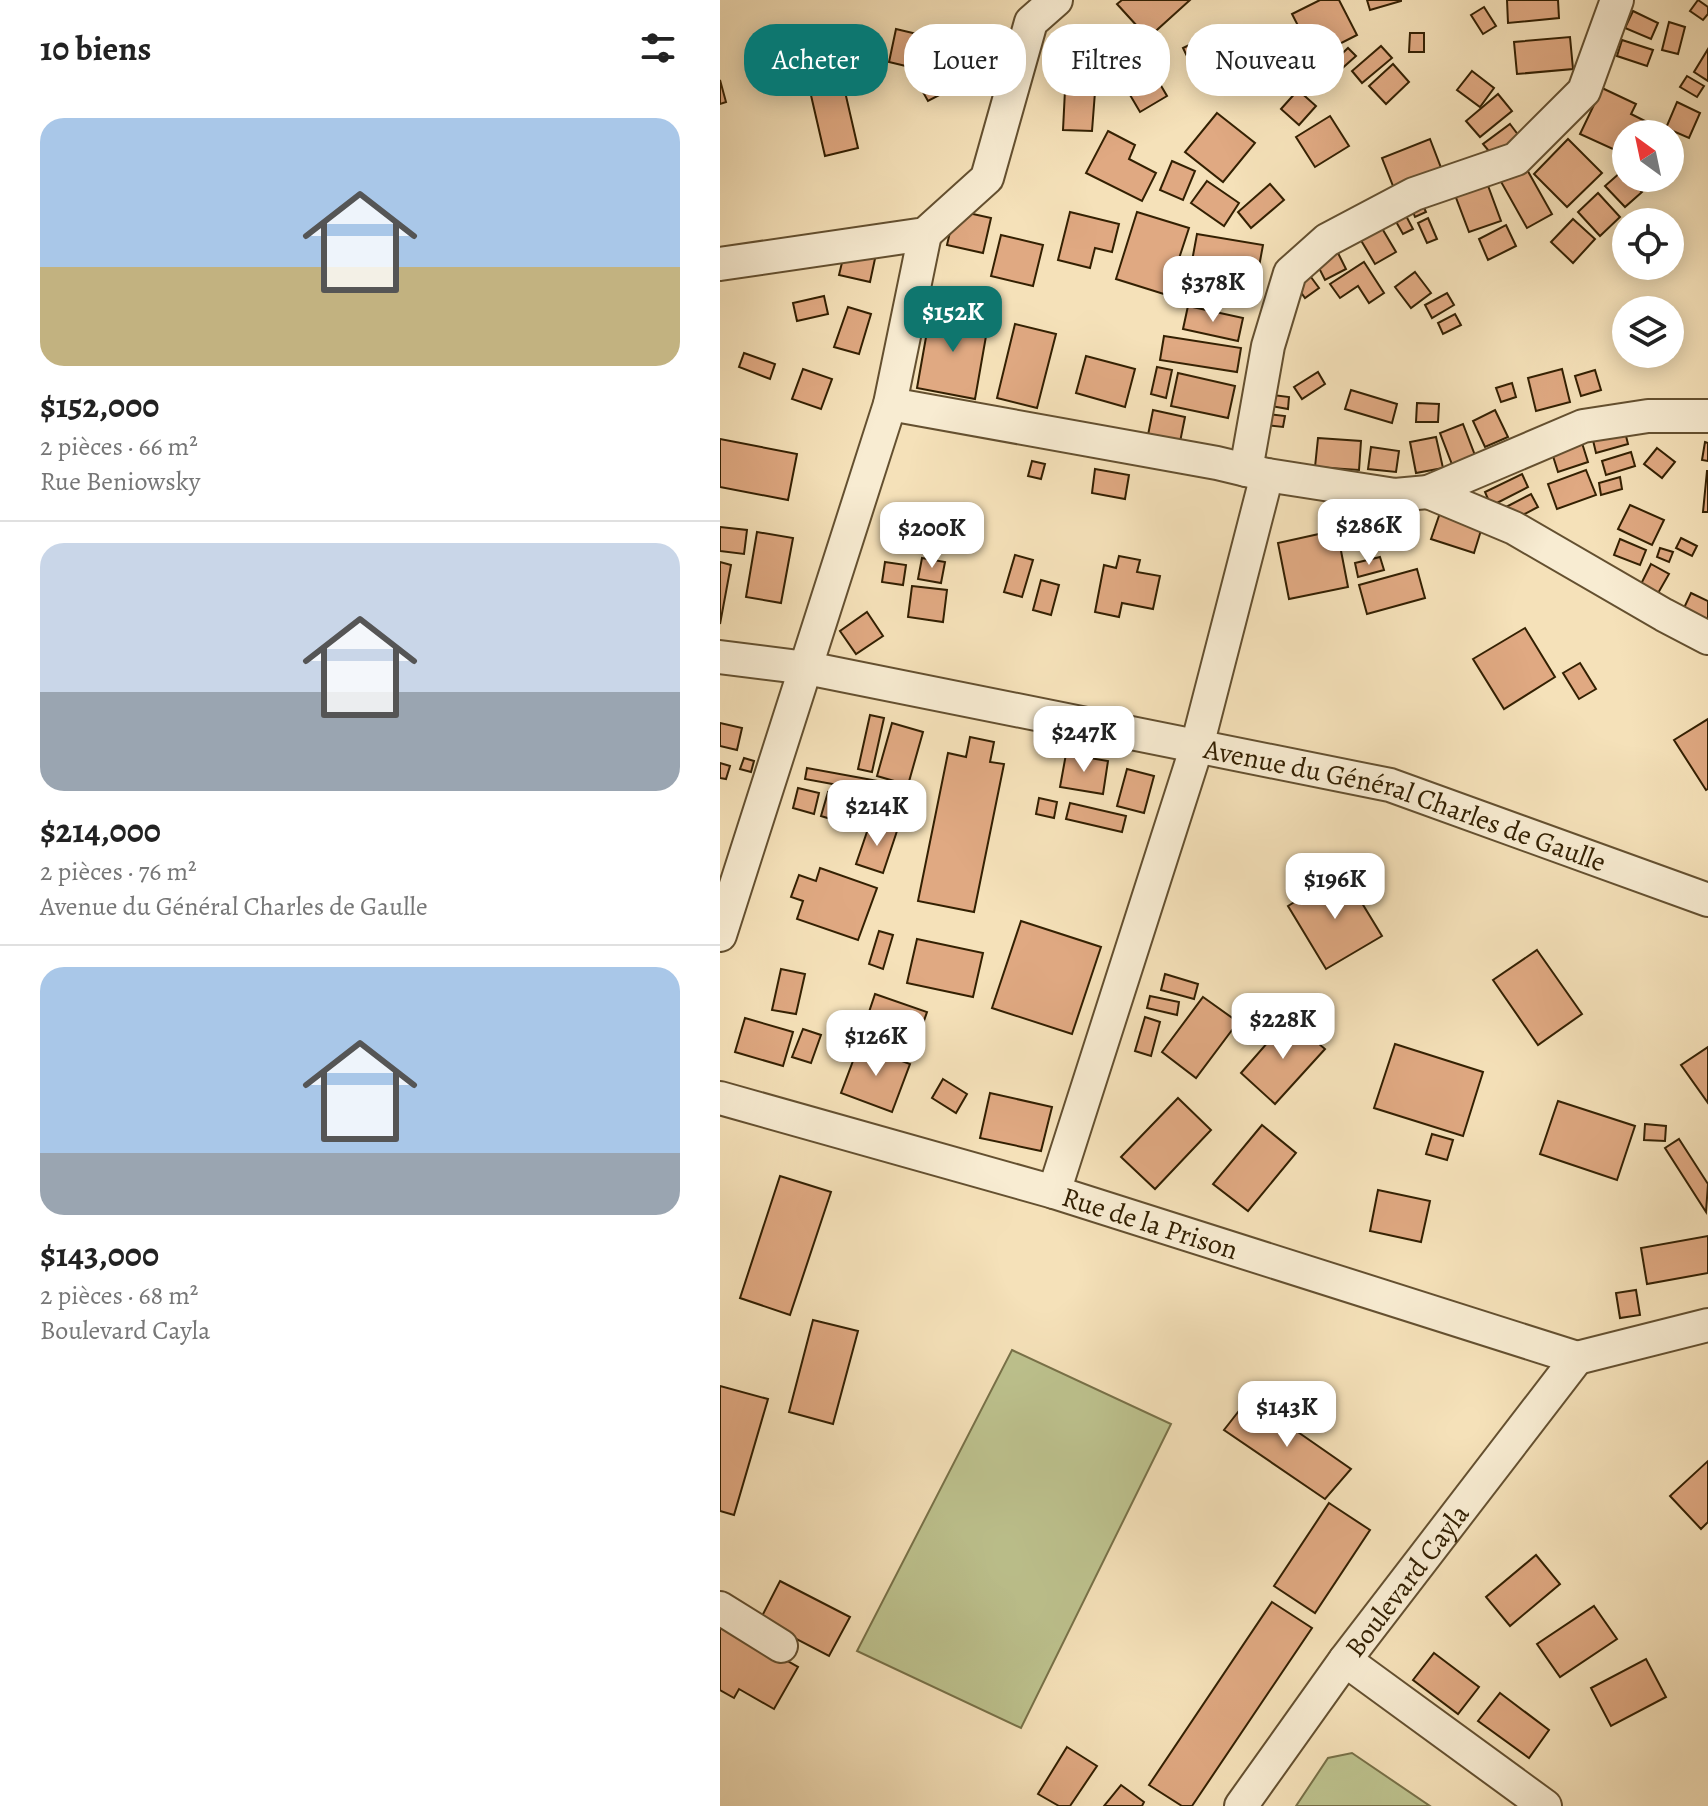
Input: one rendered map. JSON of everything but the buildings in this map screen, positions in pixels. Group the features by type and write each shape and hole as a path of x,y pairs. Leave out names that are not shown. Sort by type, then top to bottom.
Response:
{"street":[{"path":"720,264 925,234 987,178 1031,22 1056,0"},
{"path":"1054,1192 1197,746 1256,473 1268,346 1290,273 1327,240 1414,194 1516,159 1584,91 1617,0"},
{"path":"720,935 890,404 925,234"},
{"path":"890,404 1256,473 1395,495 1428,492 1583,426 1648,416 1708,416"},
{"path":"1428,492 1514,528 1708,638"},
{"name":"Avenue du Général Charles de Gaulle","path":"720,657 807,668 1390,785 1708,900"},
{"name":"Rue de la Prison","path":"720,1098 1054,1192 1577,1358"},
{"path":"1577,1358 1708,1325"},
{"name":"Boulevard Cayla","path":"1241,1806 1345,1660 1577,1358"},
{"path":"720,1608 781,1646"},
{"path":"1345,1660 1545,1806"}],"green space":[{"path":"1012,1350 1171,1424 1021,1728 857,1651"},
{"path":"1352,1753 1430,1806 1296,1806 1328,1758"}]}
